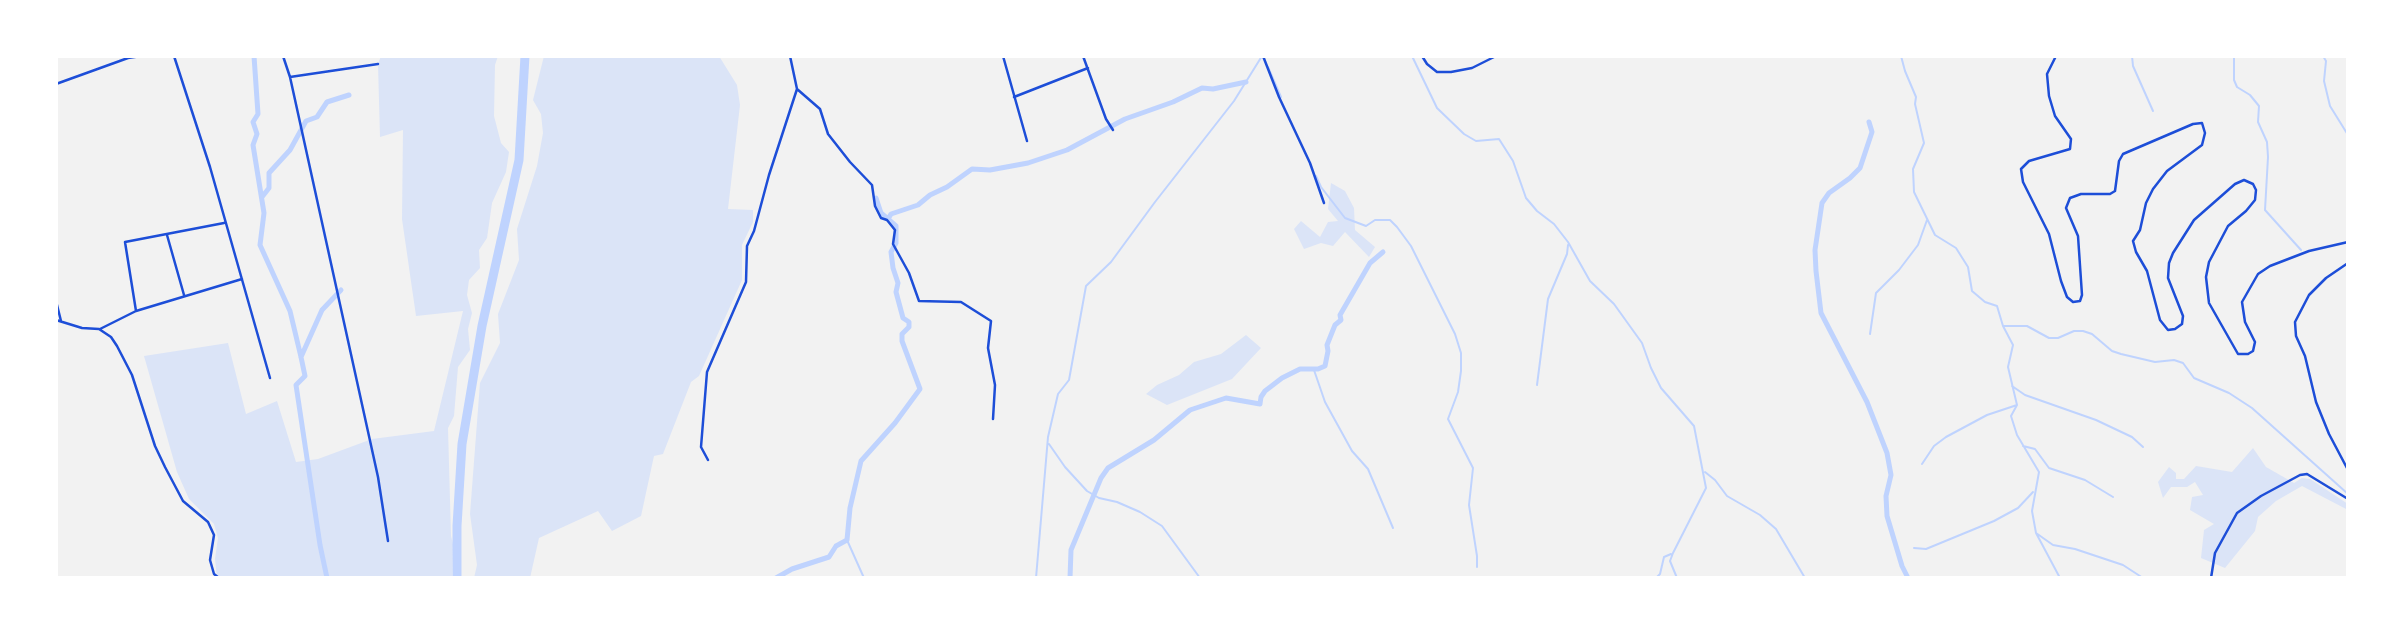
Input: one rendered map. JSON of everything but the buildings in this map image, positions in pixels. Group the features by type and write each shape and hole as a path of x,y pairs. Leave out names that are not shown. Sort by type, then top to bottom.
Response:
{"street":[{"path":"56,84 128,58 141,56"},
{"path":"174,56 226,223 270,378"},
{"path":"283,56 378,477 388,541"},
{"path":"708,460 701,447 707,372 746,282 747,246 754,231 797,89 790,56"},
{"path":"1003,56 1027,141"},
{"path":"1083,56 1106,119 1113,130"},
{"path":"1263,56 1310,163 1324,203"},
{"path":"1422,56 1437,72 1451,72 1472,68 1496,56"},
{"path":"2017,56 2022,56"},
{"path":"2056,56 2047,74 2049,96 2055,116 2071,139 2070,149 2029,161 2021,169 2022,182 2049,234 2061,281 2067,297 2073,302 2080,300 2082,295 2078,236 2066,208 2070,198 2081,194 2110,194 2115,191 2119,161 2123,154 2193,124 2202,123 2205,133 2202,145 2167,172 2153,189 2146,203 2140,230 2133,241 2147,271 2160,320 2168,330 2175,330 2182,324 2183,316 2168,278 2173,253 2194,220 2235,184 2244,180 2253,184 2256,190 2255,200 2228,226 2209,262 2206,277 2209,303 2238,354 2253,351 2255,342 2245,322 2242,302 2258,274 2270,266 2299,255 2348,242"},
{"path":"290,78 378,64"},
{"path":"1014,97 1088,68"},
{"path":"797,89 820,109 828,134 872,185 875,206 881,218 887,220 895,230 893,244 909,273 919,301 961,302 990,321 988,348 995,385 993,419"},
{"path":"136,311 125,242 226,223"},
{"path":"167,235 184,295"},
{"path":"2348,263 2326,278 2309,295 2295,322 2296,336 2305,356 2316,402 2348,470"},
{"path":"56,320 82,328 99,329 136,311 242,279"},
{"path":"56,301 61,321"},
{"path":"99,329 111,337 132,375 155,446 183,501 208,522 214,535 210,560 214,574 219,578"},
{"path":"2211,578 2215,553 2237,513 2261,496 2300,475 2307,474 2348,499"}],"shaded area":[{"path":"381,56 498,56 495,65 494,116 501,143 509,152 506,172 492,203 487,238 479,250 480,268 469,280 467,295 472,313 468,329 470,350 458,367 454,416 448,428 452,578 217,578 215,559 218,538 214,524 189,499 177,472 144,356 228,343 246,414 277,401 296,462 318,459 372,439 434,431 463,311 416,316 402,219 403,130 380,137 378,64"},
{"path":"544,56 719,56 737,85 740,105 728,209 753,210 753,222 742,245 742,280 699,376 691,382 663,454 654,456 641,516 612,531 598,511 539,538 530,578 474,578 477,565 470,514 480,383 500,343 498,314 519,260 517,229 537,166 543,133 541,114 533,100"},
{"path":"1331,183 1345,191 1354,208 1355,230 1375,247 1369,257 1345,232 1333,246 1321,243 1304,249 1294,229 1301,221 1320,237 1328,222 1338,221 1328,209"},
{"path":"1246,335 1261,348 1232,379 1167,405 1146,394 1157,385 1179,375 1194,362 1221,354"},
{"path":"2253,448 2266,467 2294,483 2302,478 2310,479 2348,504 2348,510 2302,486 2276,501 2258,517 2255,531 2225,568 2201,558 2204,530 2214,524 2190,510 2192,497 2203,495 2195,482 2187,487 2171,487 2163,498 2158,482 2169,467 2176,473 2176,479 2184,479 2196,466 2232,472"}],"waterway":[{"path":"254,56 258,114 253,122 257,134 253,145 264,213 260,245 290,311 305,376 296,385 327,578"},
{"path":"457,578 462,444 482,326 519,160 525,56"},
{"path":"1036,578 1048,437 1058,394 1069,380 1086,286 1111,262 1234,101 1262,56"},
{"path":"1412,56 1437,108 1464,134 1476,141 1499,139 1513,161 1526,198 1554,224 1568,242 1590,281 1614,304 1642,343 1661,388 1694,426 1706,488 1670,561 1677,578"},
{"path":"1901,56 1916,97 1915,104 1924,143 1913,169 1914,192 1935,235 1956,248 1968,267 1972,291 1985,302 1997,306 2013,345 2008,367 2017,405 2011,416 2017,435 2039,472 2032,511 2036,533 2060,578"},
{"path":"2132,56 2133,66 2153,111"},
{"path":"2234,56 2234,80 2237,87 2250,95 2259,106 2258,122 2267,142 2265,210 2301,250"},
{"path":"2323,56 2326,61 2324,81 2330,106 2348,135"},
{"path":"1268,67 1281,97"},
{"path":"888,219 891,214 918,205 972,169 990,170 1028,163 1067,150 1125,119 1173,102 1202,88 1213,89 1246,82"},
{"path":"262,197 269,188 269,173 290,150 306,121 317,117 327,102 349,95"},
{"path":"1869,122 1872,132 1860,168 1829,193 1822,203 1815,250 1816,271 1821,313 1867,402 1887,453 1891,475 1886,496 1887,516 1908,578"},
{"path":"1316,176 1321,187 1345,218 1366,226 1375,220 1390,220 1397,227 1411,246 1455,334 1461,353 1461,371 1458,392 1448,419 1473,468 1469,505 1477,567"},
{"path":"776,578 792,569 829,557 836,546 847,540 850,508 861,461 895,423 920,389 902,341 902,334 909,327 909,322 903,318 896,292 898,283 891,252 896,243 896,226 881,213 876,198"},
{"path":"1870,334 1876,293 1899,270 1918,245 1927,220"},
{"path":"1537,385 1548,299 1567,254 1568,245"},
{"path":"1070,578 1071,550 1101,478 1108,468 1154,440 1190,410 1226,398 1260,404 1265,391 1282,378 1300,369 1318,369 1325,366 1327,345 1335,325 1341,320 1340,315 1370,263 1383,252"},
{"path":"301,357 322,310 341,290"},
{"path":"2003,326 2027,326 2049,338 2083,331 2121,354 2155,362 2174,360 2183,363 2194,378 2229,393 2252,408 2348,494"},
{"path":"1314,370 1325,402 1352,451 1368,469 1393,528"},
{"path":"2012,386 2025,395 2096,420 2132,437 2143,447"},
{"path":"1922,464 1934,446 1946,437 1987,415 2017,405"},
{"path":"1049,444 1087,491 1140,512 1162,526 1200,578"},
{"path":"2023,446 2035,449 2049,468 2085,480 2113,497"},
{"path":"1705,472 1727,496 1760,515 1776,529 1805,578"},
{"path":"1914,548 1926,549 1994,521 2018,508 2033,492"},
{"path":"2036,533 2053,545 2075,549 2123,565 2143,578"},
{"path":"847,540 864,578"},
{"path":"1656,578 1660,574 1664,557 1671,554"}]}
